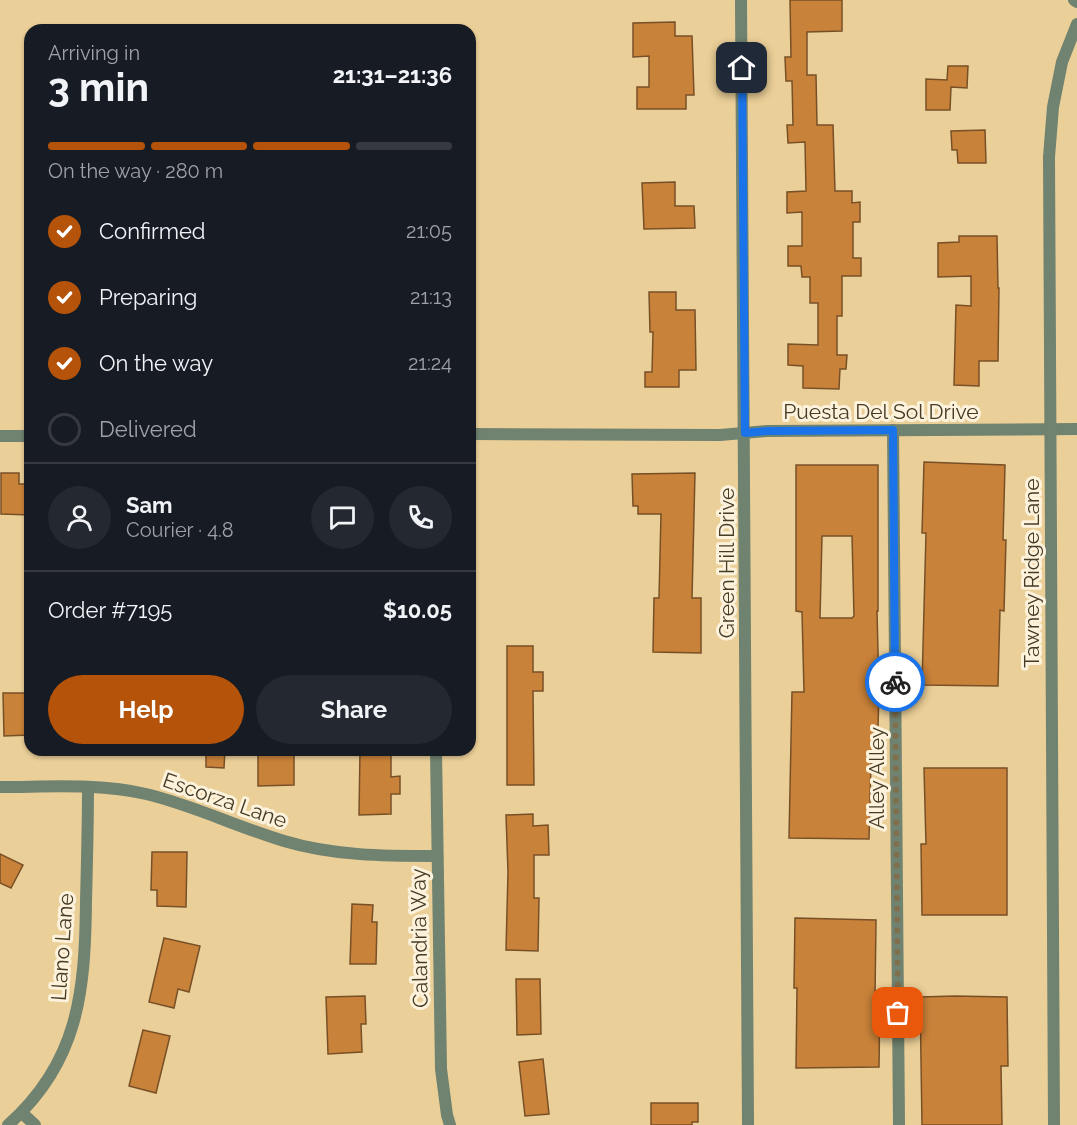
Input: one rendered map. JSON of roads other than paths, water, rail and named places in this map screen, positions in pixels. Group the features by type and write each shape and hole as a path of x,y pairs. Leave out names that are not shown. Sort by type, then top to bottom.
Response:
{"street":[{"name":"Green Hill Drive","path":"741,0 748,1125"},
{"name":"Tawney Ridge Lane","path":"1054,1125 1048,157 1053,107 1062,62 1077,24"},
{"name":"Puesta Del Sol Drive","path":"476,434 720,435 767,431 1077,429"},
{"name":"Alley Alley","path":"893,430 899,1125"},
{"path":"0,436 24,436"},
{"name":"Calandria Way","path":"436,756 441,1069 450,1125"},
{"name":"Escorza Lane","path":"0,787 88,787 146,794 284,841 330,852 437,856"},
{"name":"Llano Lane","path":"8,1125 22,1113 59,1062 72,1032 81,999 86,953 88,787"},
{"path":"22,1113 35,1125"}]}
